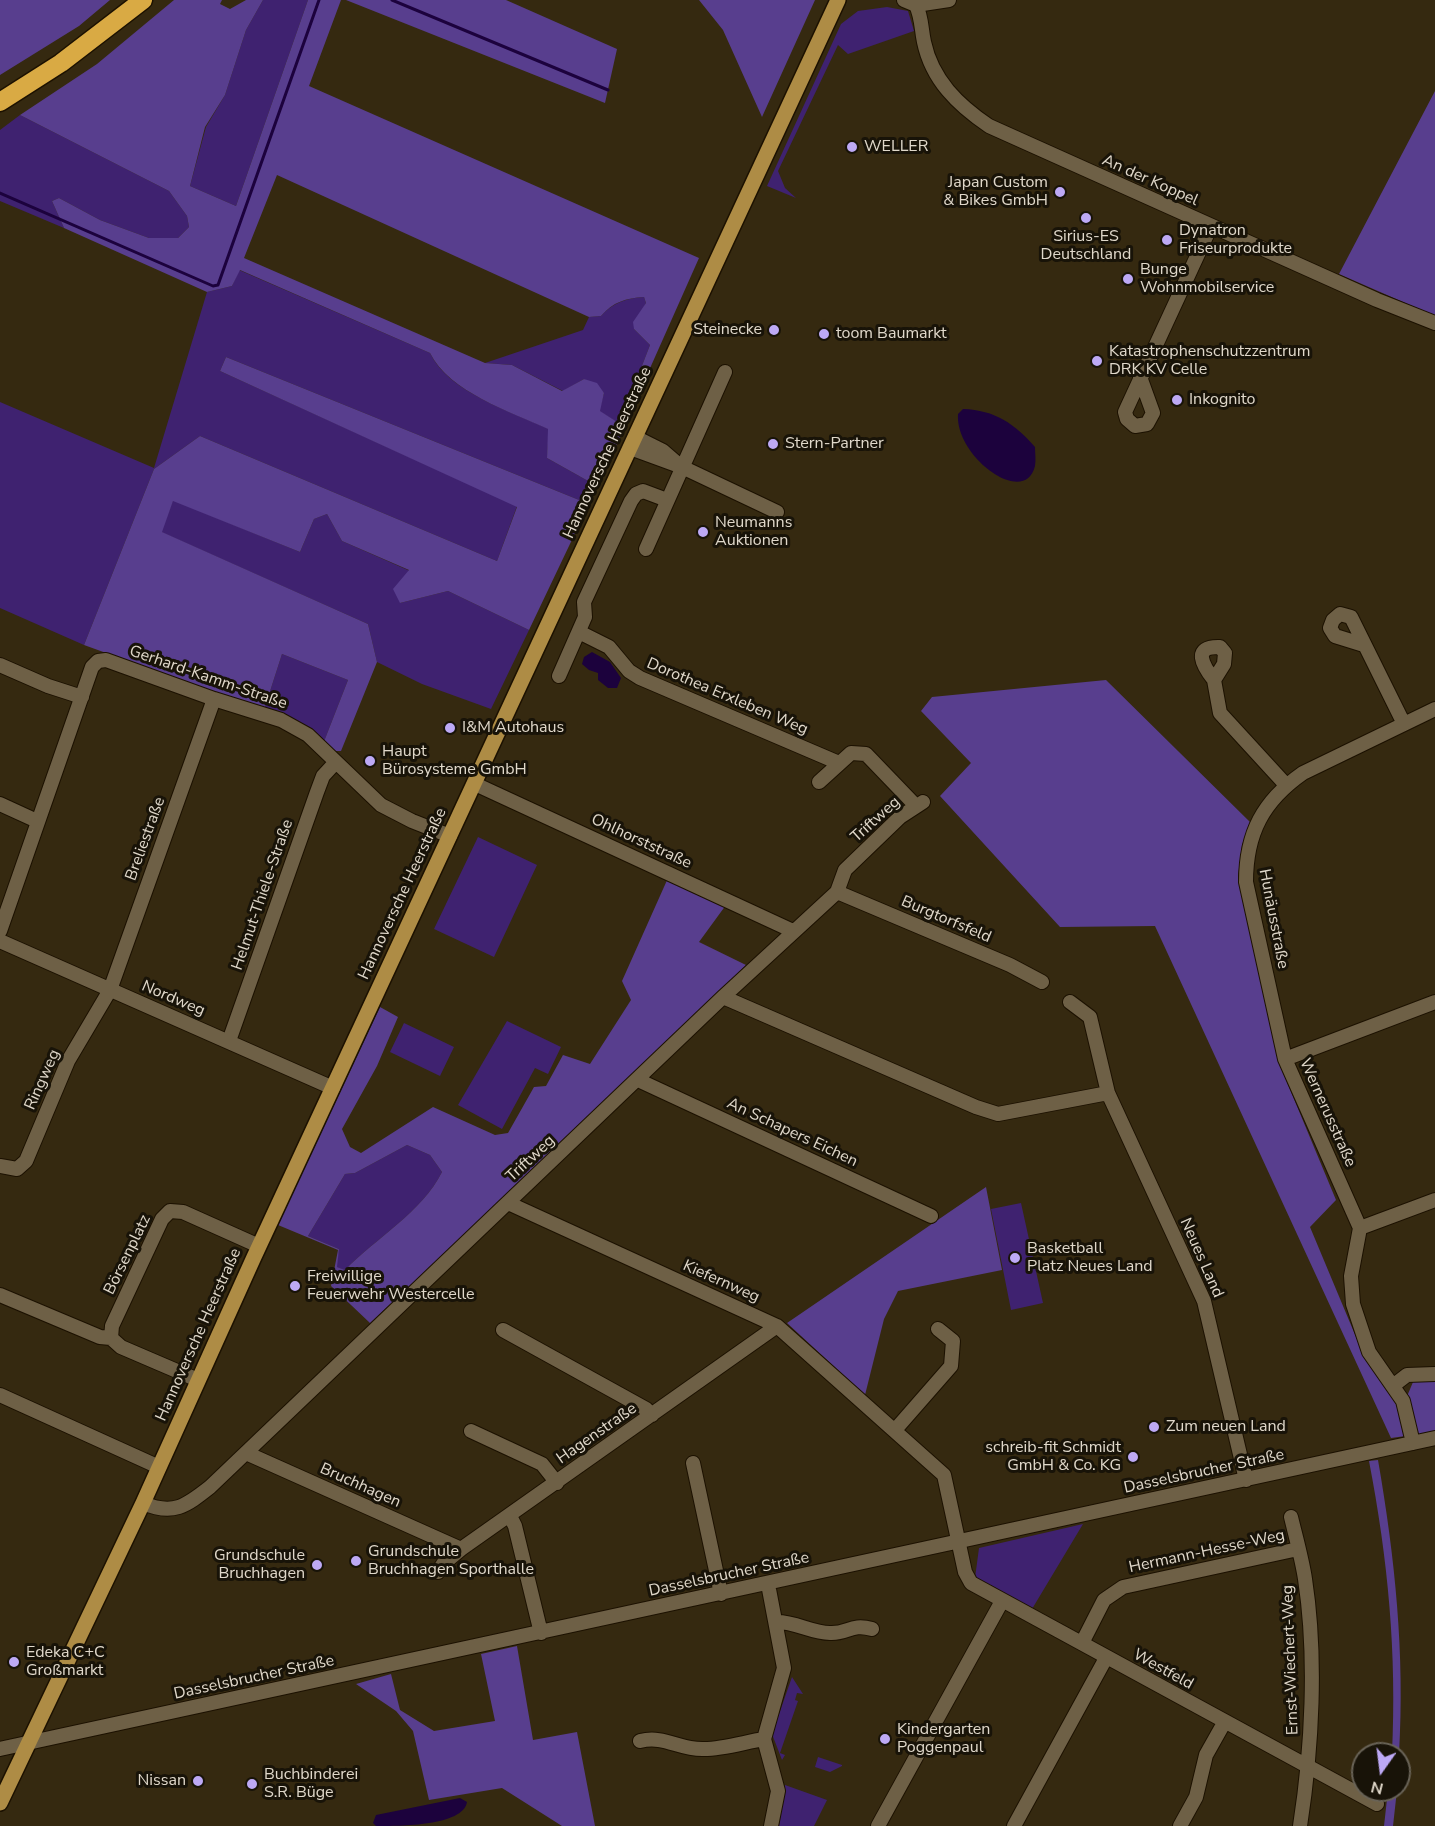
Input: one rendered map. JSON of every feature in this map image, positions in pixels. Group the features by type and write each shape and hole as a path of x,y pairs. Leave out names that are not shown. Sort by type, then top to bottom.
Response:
{"highway":[{"path":"0,102 70,56 143,0"}],"main road":[{"name":"Hannoversche Heerstraße","path":"0,1803 143,1503 259,1246 838,0"}],"street":[{"path":"910,2 949,0"},
{"name":"An der Koppel","path":"910,2 921,17 923,39 930,65 964,109 989,126 1435,323"},
{"path":"1140,377 1211,226"},
{"path":"645,549 725,372"},
{"path":"632,442 777,512"},
{"path":"559,676 585,617 584,602 636,494 643,491 668,500"},
{"name":"Dorothea Erxleben Weg","path":"579,632 609,647 629,671 640,678 839,763"},
{"path":"1364,645 1404,724"},
{"name":"Gerhard-Kamm-Straße","path":"82,697 92,667 98,661 106,660 214,699 281,720 308,735 381,805 412,821 450,836"},
{"path":"0,665 48,686 82,697 0,931"},
{"path":"1214,680 1220,713 1286,785"},
{"name":"Breliestraße","path":"110,990 214,699"},
{"name":"Hunäusstraße","path":"1285,1059 1246,882 1246,861 1253,832 1266,806 1286,785 1303,773 1435,709"},
{"name":"Triftweg","path":"143,1503 164,1510 192,1501 246,1453 723,997 837,892 844,870 900,817 920,804 866,754 851,753 839,763"},
{"name":"Helmut-Thiele-Straße","path":"230,1041 323,776 335,763"},
{"path":"819,782 839,763"},
{"name":"Ohlhorststraße","path":"475,783 793,931"},
{"path":"0,804 37,821"},
{"name":"Burgtorfsfeld","path":"837,892 1010,965 1042,982"},
{"name":"Nordweg","path":"0,941 333,1088"},
{"name":"Ringweg","path":"0,1166 17,1169 26,1161 68,1061 110,990"},
{"path":"723,997 976,1107 998,1114 1108,1093"},
{"name":"Neues Land","path":"1070,1002 1090,1017 1108,1093 1204,1301 1246,1480"},
{"name":"Wernerusstraße","path":"1360,1228 1285,1059 1435,1002"},
{"name":"An Schapers Eichen","path":"638,1080 931,1216"},
{"path":"1413,1443 1403,1401 1369,1352 1351,1298 1351,1276 1360,1228 1435,1200"},
{"name":"Kiefernweg","path":"508,1203 777,1326 944,1475 958,1542"},
{"name":"Börsenplatz","path":"111,1338 112,1326 162,1219 170,1211 183,1212 259,1246"},
{"path":"0,1295 100,1337 111,1338 122,1347 198,1380"},
{"name":"Hagenstraße","path":"438,1572 443,1564 461,1550 777,1326"},
{"path":"894,1430 951,1366 953,1341 938,1329"},
{"path":"503,1330 646,1409 652,1415"},
{"path":"1394,1385 1407,1375 1435,1374"},
{"path":"0,1395 159,1467"},
{"path":"471,1431 542,1464 557,1483"},
{"name":"Dasselsbrucher Straße","path":"0,1749 30,1741 125,1724 1435,1438"},
{"name":"Bruchhagen","path":"246,1453 461,1550"},
{"path":"693,1462 721,1594"},
{"path":"510,1516 515,1526 541,1633"},
{"name":"Ernst-Wiechert-Weg","path":"1291,1517 1308,1607 1311,1710 1309,1768 1300,1826"},
{"name":"Westfeld","path":"958,1542 965,1572 971,1583 1377,1804"},
{"name":"Hermann-Hesse-Weg","path":"1082,1643 1104,1600 1123,1587 1298,1549"},
{"path":"768,1584 784,1668 764,1739 778,1791 771,1826"},
{"path":"878,1826 1002,1601"},
{"path":"777,1622 790,1622 830,1634 859,1625 872,1629"},
{"path":"1014,1826 1107,1658"},
{"path":"1180,1826 1196,1797 1206,1755 1224,1722"},
{"path":"640,1741 655,1737 687,1748 704,1749 764,1739"}],"shaded area":[{"path":"0,0 110,0 79,26 0,75"},
{"path":"174,0 222,0 220,4 230,9 246,0 263,0 246,30 225,95 205,127 190,186 236,206 308,0 341,0 309,86 699,258 631,411 626,407 650,345 634,329 633,322 646,303 644,297 620,302 610,307 601,316 589,317 277,175 244,258 485,363 512,365 562,391 584,379 597,383 604,393 600,411 625,427 597,486 547,458 548,429 499,408 466,390 439,367 430,353 240,270 232,286 207,292 64,228 52,201 59,198 100,220 149,238 178,238 189,227 187,216 169,191 20,115 97,64"},
{"path":"263,0 308,0 236,206 190,186 206,127 225,95 246,30"},
{"path":"346,0 506,0 617,49 605,103"},
{"path":"699,0 815,0 762,117 723,30"},
{"path":"887,7 908,11 914,31 848,54 838,45 778,171 785,188 796,198 767,186 841,24 858,11"},
{"path":"1435,91 1435,316 1339,274"},
{"path":"20,115 169,191 187,216 189,227 178,238 149,238 100,220 59,198 52,201 64,228 0,201 0,130"},
{"path":"239,270 430,353 439,367 466,390 500,408 549,429 547,458 597,486 589,504 226,357 220,371 517,506 497,561 200,436 154,469 84,645 0,608 0,402 154,468 207,292 232,286"},
{"path":"644,297 646,303 634,329 650,345 626,407 631,411 625,427 599,411 604,393 584,379 563,391 512,365 485,363 583,330 589,317 601,316 620,302"},
{"path":"226,357 589,504 529,630 448,591 400,603 393,589 409,570 342,541 327,514 314,519 300,552 173,501 162,532 368,624 377,662 341,751 331,751 323,744 348,680 282,654 264,710 84,645 154,469 200,436 497,561 517,507 220,371"},
{"path":"963,409 995,415 1012,425 1035,447 1035,466 1029,478 1018,482 1005,479 978,460 967,446 960,430 958,414"},
{"path":"173,500 300,552 314,519 327,514 342,541 410,571 400,603 448,591 529,630 491,709 422,684 377,662 368,624 161,532"},
{"path":"592,652 610,662 621,678 617,688 608,688 598,680 598,673 582,664 584,657"},
{"path":"282,654 348,680 323,744 264,710"},
{"path":"1106,680 1250,822 1242,845 1238,876 1279,1063 1336,1200 1310,1227 1361,1349 1394,1396 1408,1394 1413,1382 1435,1381 1435,1432 1391,1438 1155,926 1060,927 940,796 971,763 921,711 932,697"},
{"path":"478,837 537,865 494,957 434,929"},
{"path":"668,878 726,905 699,942 746,965 634,1077 370,1323 331,1286 338,1250 278,1225 380,1007 398,1017 377,1066 342,1129 350,1147 361,1153 433,1107 495,1135 508,1133 534,1087 546,1086 563,1055 590,1064 631,1000 622,981","holes":["407,1145 430,1155 442,1172 423,1200 345,1270 337,1267 339,1249 308,1236 345,1174 355,1173"]},
{"path":"507,1021 561,1047 548,1074 535,1068 502,1129 458,1105"},
{"path":"404,1023 454,1047 440,1076 390,1052"},
{"path":"407,1145 430,1155 442,1172 423,1200 398,1224 345,1270 336,1267 339,1249 308,1236 345,1174 355,1173"},
{"path":"986,1187 1002,1270 898,1291 884,1319 865,1395 787,1323"},
{"path":"1021,1203 1043,1303 1011,1310 991,1209"},
{"path":"1378,1460 1394,1570 1401,1680 1400,1742 1392,1742 1390,1607 1369,1461"},
{"path":"1083,1524 1032,1609 975,1578 979,1548"},
{"path":"517,1646 533,1740 577,1732 595,1826 562,1826 502,1788 429,1800 413,1731 396,1711 356,1684 391,1674 400,1710 434,1731 495,1721 481,1654"},
{"path":"792,1677 803,1694 797,1693 795,1700 798,1701 780,1753 785,1755 782,1760 772,1734"},
{"path":"818,1757 842,1766 830,1772 815,1767"},
{"path":"785,1785 827,1800 814,1826 779,1826"},
{"path":"460,1798 467,1802 463,1810 443,1820 400,1826 376,1826 373,1823 376,1815"},
{"path":"1387,1802 1396,1802 1393,1826 1384,1826"}],"waterway":[{"path":"0,193 213,286 218,285 319,0"},
{"path":"392,0 608,90"}],"place":[{"name":"WELLER","path":"852,147"},
{"name":"Japan Custom & Bikes GmbH","path":"1060,192"},
{"name":"Sirius-ES Deutschland","path":"1086,218"},
{"name":"Dynatron Friseurprodukte","path":"1167,240"},
{"name":"Bunge Wohnmobilservice","path":"1128,279"},
{"name":"Steinecke","path":"774,330"},
{"name":"toom Baumarkt","path":"824,334"},
{"name":"Katastrophenschutzzentrum DRK KV Celle","path":"1097,361"},
{"name":"Inkognito","path":"1177,400"},
{"name":"Stern-Partner","path":"773,444"},
{"name":"Neumanns Auktionen","path":"703,532"},
{"name":"I&M Autohaus","path":"450,728"},
{"name":"Haupt Bürosysteme GmbH","path":"370,761"},
{"name":"Basketball Platz Neues Land","path":"1015,1258"},
{"name":"Freiwillige Feuerwehr Westercelle","path":"295,1286"},
{"name":"Zum neuen Land","path":"1154,1427"},
{"name":"schreib-fit Schmidt GmbH & Co. KG","path":"1133,1457"},
{"name":"Grundschule Bruchhagen Sporthalle","path":"356,1561"},
{"name":"Grundschule Bruchhagen","path":"317,1565"},
{"name":"Edeka C+C Großmarkt","path":"14,1662"},
{"name":"Kindergarten Poggenpaul","path":"885,1739"},
{"name":"Nissan","path":"198,1781"},
{"name":"Buchbinderei S.R. Büge","path":"252,1784"}]}
